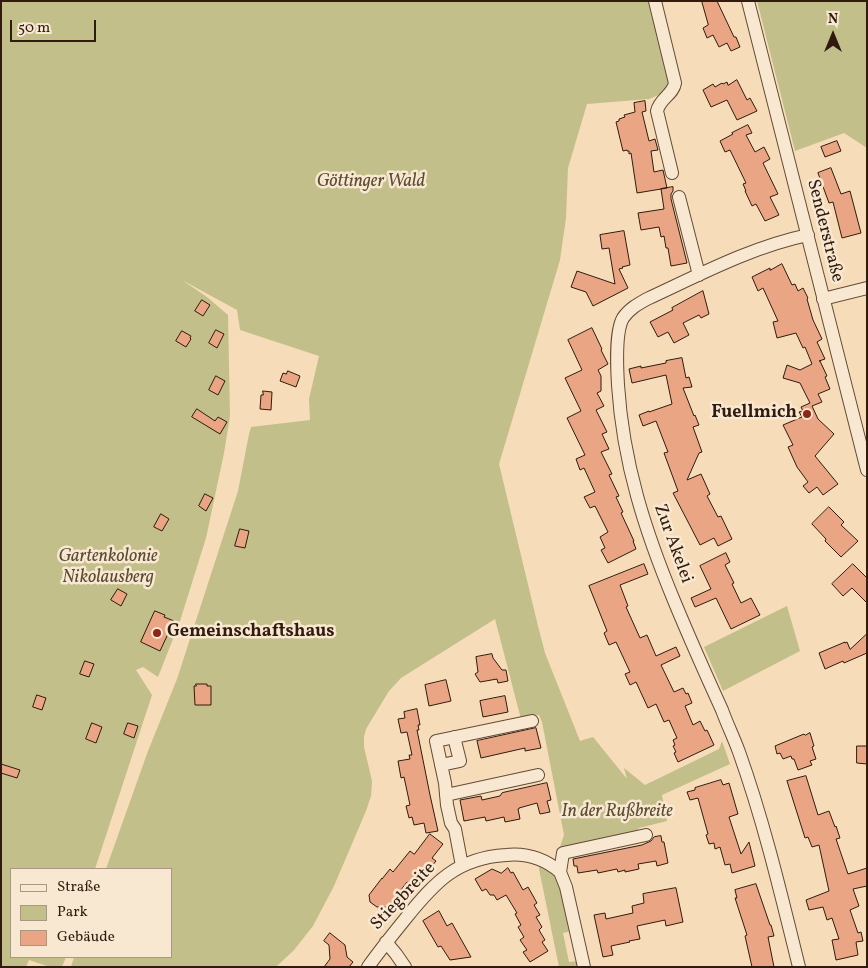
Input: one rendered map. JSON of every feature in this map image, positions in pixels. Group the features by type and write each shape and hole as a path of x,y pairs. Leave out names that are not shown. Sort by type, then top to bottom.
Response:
{"street":[{"path":"655,1 675,82 673,90 659,103 657,111 672,173"},
{"name":"Senderstraße","path":"748,1 867,470"},
{"path":"679,197 699,275"},
{"name":"Zur Akelei","path":"799,967 768,843 744,767 652,545 630,471 620,408 618,373 619,329 622,319 627,312 699,275 759,249 808,235"},
{"path":"823,299 867,288"},
{"path":"462,866 455,829 451,822 436,741 532,721"},
{"path":"441,765 460,761 454,737"},
{"path":"446,794 538,775"},
{"path":"584,967 566,887 560,872 563,853 646,835"},
{"name":"Stiegbreite","path":"368,967 386,942 438,881 462,866 485,858 510,854 544,861 560,872"},
{"path":"386,942 404,967"}],"green space":[{"name":"Göttinger Wald","path":"1,1 651,1 671,81 665,90 649,99 587,104 568,168 566,218 560,260 499,464 545,653 580,741 593,737 627,779 624,768 645,785 719,749 722,741 730,764 662,795 667,821 639,828 637,831 559,850 564,835 542,722 539,715 521,719 495,619 401,678 389,691 366,729 364,737 364,747 372,781 371,796 366,811 334,886 313,926 294,950 276,967 71,967 74,958 172,958 172,868 106,868 148,751 177,679 238,491 251,427 310,420 309,399 319,356 240,330 237,310 182,280 207,297 228,315 230,416 206,538 180,621 158,677 143,667 136,670 152,695 95,868 10,868 10,958 66,958 62,967 50,967 29,960 26,967 1,967"},
{"path":"757,1 867,1 867,148 844,133 795,151"},
{"path":"787,606 800,651 723,691 704,647"},
{"path":"539,866 552,873 559,882 572,931 563,933 569,962 578,961 579,967 559,967"}],"building":[{"path":"702,1 717,1 740,47 731,51 727,43 719,47 713,35 707,38 703,28 708,25"},
{"path":"737,80 747,100 750,98 757,111 737,120 727,100 711,107 703,90 713,84 715,87 727,82 728,85"},
{"path":"645,101 646,111 642,112 649,141 655,139 658,150 651,151 654,172 663,170 667,188 637,193 631,153 629,154 627,150 623,151 616,122 625,117 624,115 635,112 634,103"},
{"path":"748,125 752,133 746,135 755,152 764,147 770,159 763,163 778,194 770,197 779,215 765,221 756,204 752,206 743,184 746,183 730,150 725,152 720,141"},
{"path":"837,141 841,151 825,157 821,147"},
{"path":"831,168 841,194 850,191 861,233 842,238 833,202 829,203 818,173"},
{"path":"673,187 671,199 687,263 671,266 668,248 666,248 664,236 661,237 659,227 641,230 638,213 664,209 661,189"},
{"path":"624,231 630,265 619,269 628,288 593,306 586,292 571,287 577,271 615,284 609,248 602,249 600,235"},
{"path":"782,264 792,285 795,284 798,291 803,288 808,298 813,320 822,339 817,342 825,359 819,361 827,376 825,377 830,389 818,394 822,402 812,406 818,419 834,434 815,456 838,484 823,495 817,487 809,493 803,486 808,482 797,467 788,447 793,445 783,425 802,417 799,412 803,411 801,407 810,403 800,383 783,378 787,365 800,370 812,364 805,347 803,348 796,333 777,338 773,322 778,321 763,288 758,291 752,277"},
{"path":"703,291 709,314 701,318 699,315 683,323 689,335 674,343 668,332 658,337 650,322"},
{"path":"202,300 210,305 203,316 195,311"},
{"path":"592,328 608,364 598,370 601,376 601,391 597,393 604,406 596,410 607,432 602,434 609,449 601,452 612,474 609,475 619,496 616,497 623,512 621,513 636,549 608,563 601,550 605,548 600,537 608,532 595,506 590,508 584,497 595,492 584,468 580,470 576,459 585,455 567,418 581,411 565,378 582,370 568,340"},
{"path":"216,330 224,334 217,348 209,343"},
{"path":"182,331 191,336 186,347 176,341"},
{"path":"682,358 686,378 689,377 692,387 683,388 699,425 693,427 702,452 699,453 687,480 701,474 710,494 707,496 718,517 721,516 732,539 718,546 714,538 700,545 673,493 678,491 664,453 668,452 656,421 643,426 639,415 672,404 666,375 632,383 629,369 666,363 666,361"},
{"path":"288,371 300,376 296,387 280,381 283,373 286,374"},
{"path":"216,376 225,381 218,395 209,390"},
{"path":"263,391 272,392 271,410 260,409"},
{"path":"197,409 215,421 218,417 227,422 220,434 192,417"},
{"path":"205,494 213,498 206,511 199,506"},
{"path":"829,507 844,522 841,525 858,541 841,557 812,524"},
{"path":"161,514 169,519 162,531 154,527"},
{"path":"240,529 249,531 245,548 235,546"},
{"path":"726,553 730,562 725,565 741,603 751,598 760,615 731,629 716,598 695,607 691,598 711,589 700,566"},
{"path":"644,564 648,574 620,585 628,606 626,607 640,638 647,635 656,656 676,647 680,656 661,665 674,692 683,688 686,694 688,693 692,703 685,706 693,725 700,721 705,731 707,730 714,745 678,762 673,746 675,745 673,740 677,738 669,720 664,722 656,704 648,708 636,682 630,685 625,674 630,672 616,642 609,645 604,633 607,631 589,586"},
{"path":"853,564 867,578 867,603 852,588 843,596 832,584"},
{"path":"118,589 127,594 121,606 111,600"},
{"name":"Gemeinschaftshaus","path":"155,611 174,621 160,651 141,642"},
{"path":"867,634 867,653 825,669 819,653 845,642 847,642 850,649"},
{"path":"492,654 502,670 506,670 508,681 498,683 497,679 480,682 475,674 478,672 476,657"},
{"path":"85,661 94,664 89,677 80,674"},
{"path":"446,680 451,701 429,706 425,685"},
{"path":"196,684 211,686 211,705 195,705 194,686"},
{"path":"37,695 46,698 42,710 33,707"},
{"path":"505,696 508,712 483,717 480,701"},
{"path":"417,709 420,725 418,725 419,730 417,730 438,831 426,833 424,823 414,825 412,817 409,818 406,806 410,805 404,777 401,778 398,761 410,759 409,755 412,755 407,732 401,733 398,719 405,718 404,712"},
{"path":"92,723 102,727 96,743 86,739"},
{"path":"128,723 138,726 134,738 124,734"},
{"path":"536,728 541,748 525,751 525,748 481,758 477,741"},
{"path":"810,733 816,759 810,761 812,765 798,770 791,756 783,759 780,753 777,754 775,746"},
{"path":"857,746 867,746 867,764 857,763"},
{"path":"1,764 20,770 17,778 1,773"},
{"path":"806,776 818,815 829,811 836,826 840,838 836,839 848,874 867,868 867,886 853,889 859,906 850,910 858,933 861,932 863,941 856,942 858,955 836,960 832,940 839,939 832,918 827,920 823,907 809,910 806,900 829,891 819,845 812,847 808,837 805,838 787,781"},
{"path":"721,780 723,785 729,783 738,814 729,817 741,854 749,842 755,866 732,873 730,864 725,865 720,847 715,849 714,843 709,844 698,798 690,800 687,792"},
{"path":"547,783 551,800 547,801 550,812 540,814 537,803 519,808 520,819 505,822 504,817 486,821 485,817 464,821 460,800 481,796 482,800 500,796 502,793"},
{"path":"430,834 443,844 432,858 436,861 427,872 429,873 423,881 421,880 418,884 414,881 411,885 407,882 388,907 377,907 370,902 369,895 382,878 390,869 393,872 410,851 414,854"},
{"path":"661,836 668,863 657,866 656,861 638,864 639,869 625,872 625,870 618,872 617,869 598,873 597,870 578,873 577,866 574,866 573,859 642,845 651,841 654,837"},
{"path":"508,868 511,873 513,872 523,890 528,887 537,903 534,905 540,915 536,917 542,927 539,930 545,940 542,942 548,951 530,962 523,952 527,950 520,940 524,937 518,927 521,925 515,914 517,913 506,895 497,900 486,889 482,891 475,879 492,869 501,873"},
{"path":"756,884 774,936 768,937 774,967 752,967 745,936 747,935 735,898 737,898 735,890"},
{"path":"676,888 683,922 666,926 665,920 637,926 640,939 611,946 613,955 603,957 594,915 605,913 606,919 633,913 632,906 644,903 643,894"},
{"path":"439,911 447,926 452,923 471,957 450,960 441,946 438,947 423,921"},
{"path":"330,933 345,945 347,957 353,962 349,967 324,967 330,959 329,945 324,941"}],"place":[{"name":"Fuellmich","path":"807,414"},
{"name":"Gemeinschaftshaus","path":"157,633"}],"park label":[{"name":"Gartenkolonie Nikolausberg","path":"108,568"},
{"name":"In der Rußbreite","path":"617,813"}]}
